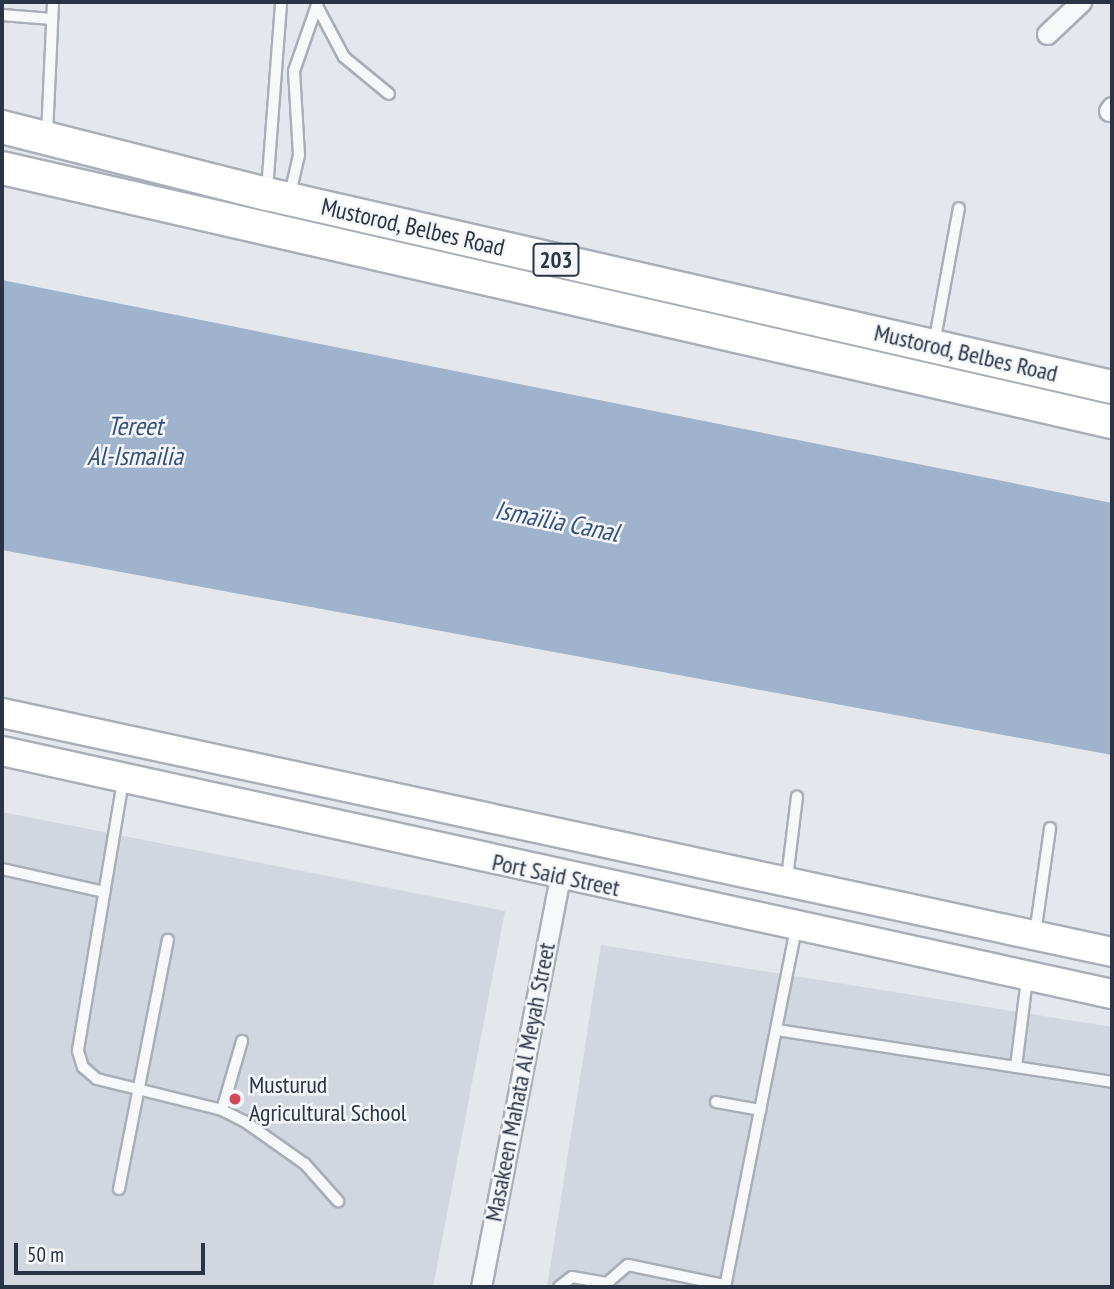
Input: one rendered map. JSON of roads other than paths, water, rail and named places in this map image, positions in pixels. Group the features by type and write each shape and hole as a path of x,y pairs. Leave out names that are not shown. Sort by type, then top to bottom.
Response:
{"main road":[{"name":"Mustorod, Belbes Road","path":"2,127 278,196 934,344 1112,387"},
{"name":"Mustorod, Belbes Road","path":"2,168 1112,422"},
{"name":"Port Said Street","path":"2,713 786,886 1112,952"},
{"name":"Port Said Street","path":"2,751 1027,979 1112,994"}],"street":[{"path":"1047,34 1075,4"},
{"name":"Masakeen Mahata Al Meyah Street","path":"481,1287 560,876"}],"lane":[{"path":"47,139 53,2"},
{"path":"278,196 276,69 281,2"},
{"path":"278,196 299,145 294,71 318,5"},
{"path":"318,5 344,57 389,94"},
{"path":"2,15 52,19"},
{"path":"276,69 294,71"},
{"path":"934,344 959,208"},
{"path":"123,779 79,1059 97,1079 222,1110 286,1148 338,1201"},
{"path":"786,886 797,797"},
{"path":"1035,938 1050,828"},
{"path":"2,869 104,892"},
{"path":"559,1287 572,1277 607,1283 628,1265 725,1286 796,928"},
{"path":"119,1189 168,940"},
{"path":"1016,1068 1027,979"},
{"path":"777,1030 1112,1082"},
{"path":"222,1110 242,1041"},
{"path":"716,1102 761,1110"}],"water":[{"name":"Tereet Al-Ismailia","path":"2,280 1112,503 1112,755 2,550"}],"place":[{"name":"Musturud Agricultural School","path":"235,1099"}],"water label":[{"name":"Ismaïlia Canal","path":"557,521"}]}
